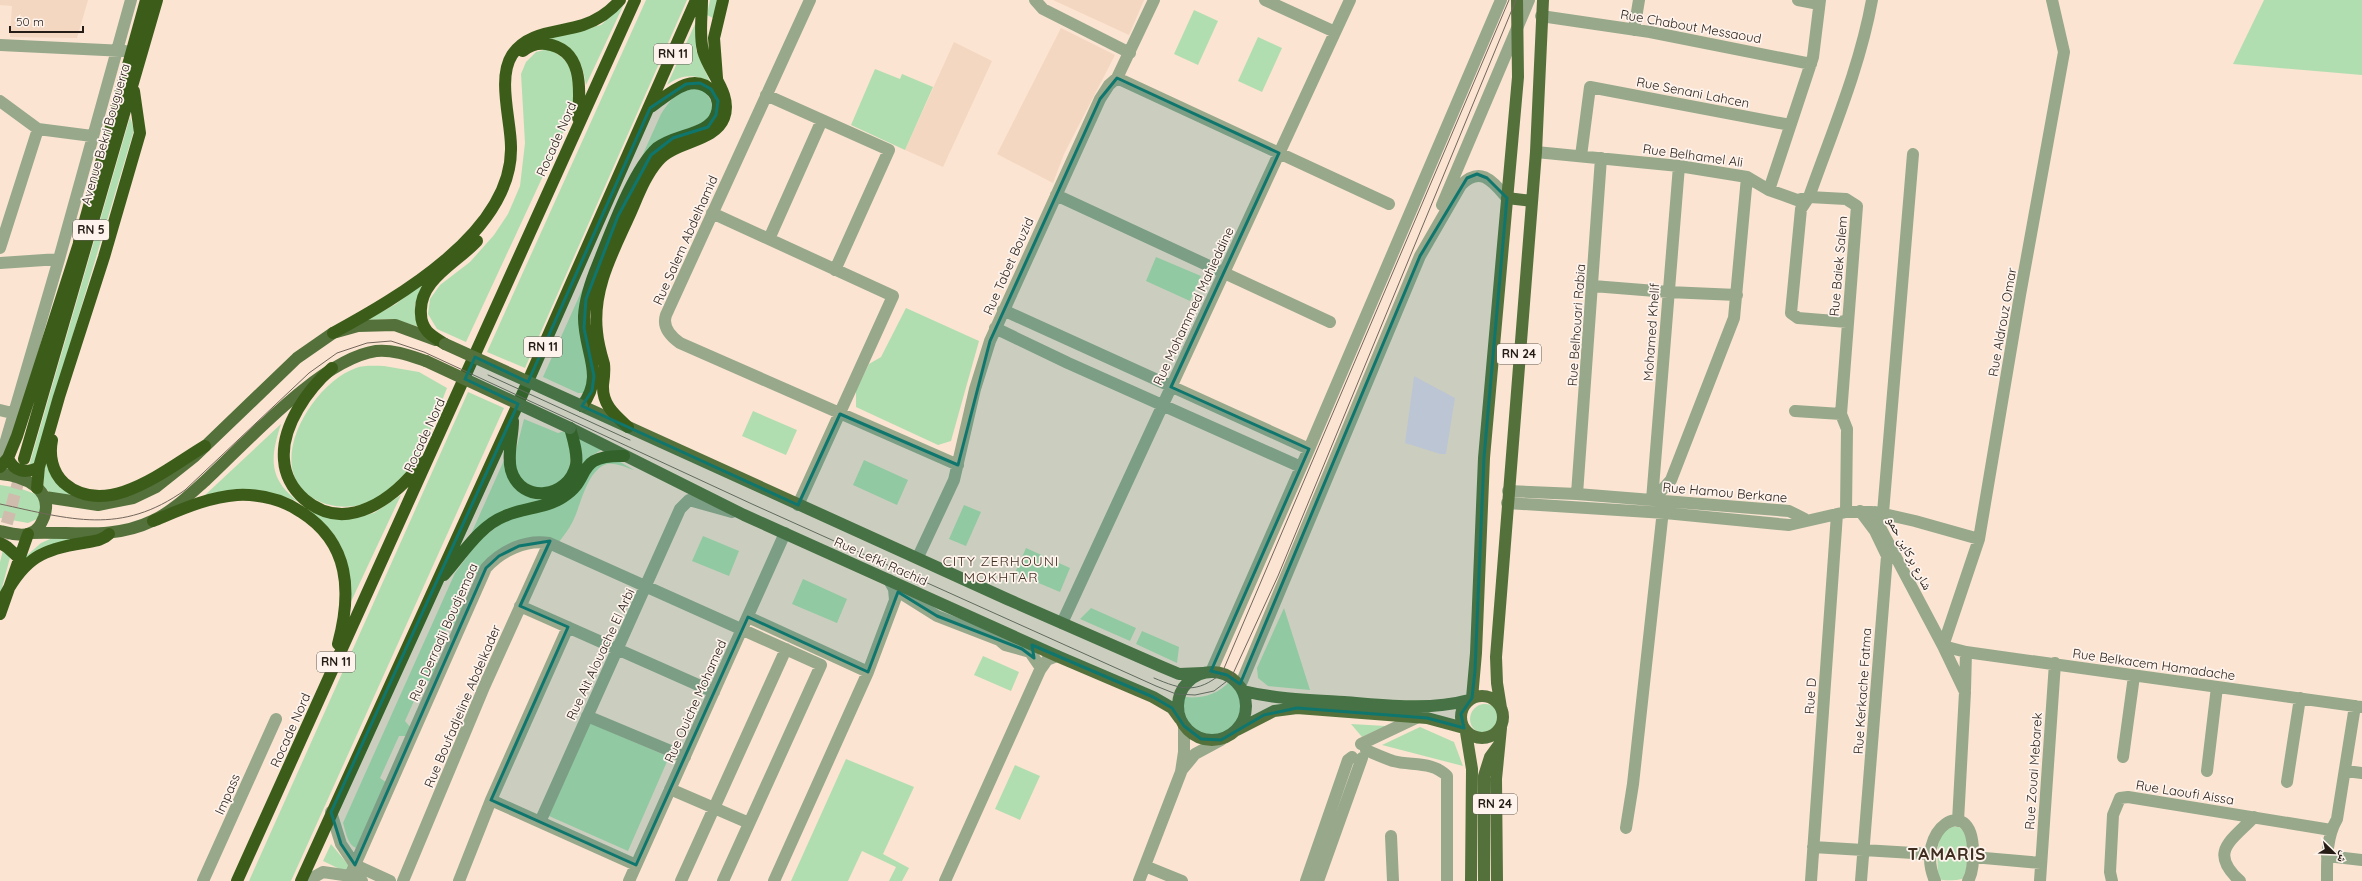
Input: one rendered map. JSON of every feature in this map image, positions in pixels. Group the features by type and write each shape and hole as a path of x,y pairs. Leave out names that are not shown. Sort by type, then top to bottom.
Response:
{"highway":[{"name":"Avenue Bekri Bouguerra","path":"9,465 81,237 146,0"},
{"name":"Avenue Bekri Bouguerra","path":"9,465 133,86 157,0"},
{"path":"332,333 381,307 418,280 472,237 493,208 504,185 511,150 505,80 509,60 514,53 528,40 537,36 592,22 610,10 620,0"},
{"name":"Rocade Nord","path":"237,881 635,0"},
{"name":"RN 11","path":"301,881 331,812 514,413 650,108 696,0"},
{"path":"628,427 611,411 603,392 604,365 596,325 599,292 609,259 652,168 670,150 710,134 724,119 726,104 718,81 709,66 703,49 700,26 702,0"},
{"path":"718,81 714,38 723,0"},
{"path":"444,344 427,332 424,326 420,309 422,294 432,281 464,254 487,231 503,203 516,159 513,67 517,58 527,47 543,44 552,45 567,54 572,60 581,88 578,125"},
{"path":"582,406 592,391 594,376 584,328 586,299 592,280 618,216 640,171 651,155 673,138 708,127 716,115 718,101 716,94 706,86 693,83 678,88 650,108"},
{"path":"42,493 39,467 140,133 133,86"},
{"path":"332,368 316,382 302,404 293,421 284,448 284,460 288,478 306,501 315,507 333,513 364,510 377,505 402,486 436,443"},
{"path":"59,397 60,410 51,442 51,459 55,472 61,480 77,492 100,497 128,490 153,478 205,446"},
{"path":"514,413 510,450 511,468 517,483 531,493 538,494 553,491 571,477 576,463 570,428"},
{"path":"435,585 477,537 495,520 518,511 563,498 574,487 586,466 598,458 624,456"},
{"path":"9,465 21,471 27,472 39,467"},
{"path":"153,521 213,499 239,495 263,496 274,499 295,508 315,521 334,544 344,576 346,599 344,617 329,676"},
{"path":"0,614 18,557 29,534"},
{"path":"5,595 23,567 40,553 60,546 102,539 109,534"},
{"path":"0,543 18,557"}],"main road":[{"name":"RN 24","path":"1470,699 1475,671 1484,458 1518,77 1516,30 1517,0"},
{"name":"RN 24","path":"1502,708 1496,670 1508,491 1536,152 1541,16 1543,0"},
{"path":"1507,198 1532,201"},
{"path":"9,465 42,493 98,505 133,498 170,477 205,446 297,358 332,333 358,326 395,325 409,328 798,505 1179,674 1207,672 1227,675 1241,688 1282,698 1407,706 1441,706 1470,699 1489,697 1502,708 1503,715 1500,728 1491,737 1484,739 1471,736 1465,730 1437,719 1290,709 1264,715 1221,740 1201,739 1191,734 1182,723 1178,702 1182,689 1189,680 1207,672"},
{"name":"Rue Lefki Rachid","path":"0,531 29,534 57,532 88,535 109,534 137,528 153,521 187,497 301,392 332,368 356,356 377,350 410,355 570,428 744,515 785,533 892,585 1153,697 1172,708 1182,723"},
{"path":"29,534 41,524 46,511 42,493"},
{"path":"1475,671 1496,670"},
{"path":"1237,730 1246,712 1241,688"},
{"path":"1465,730 1461,714 1470,699"},
{"name":"RN 24","path":"1497,881 1495,797 1500,728"},
{"name":"RN 24","path":"1465,730 1472,769 1471,881"},
{"name":"RN 24","path":"1484,881 1484,776 1490,757 1498,746"}],"street":[{"path":"9,465 3,451 16,414 131,0"},
{"name":"Rue Salem Abdelhamid","path":"810,0 666,315 665,320 667,330 680,343 958,465"},
{"path":"1035,0 1043,9 1130,53"},
{"name":"Rue Tabet Bouzid","path":"918,557 954,480 977,383 1003,310 1100,99 1109,85 1117,78 1154,0"},
{"path":"1265,0 1335,32"},
{"name":"Rue Mohammed Mahieddine","path":"1062,623 1350,0"},
{"path":"1207,672 1309,449 1501,0"},
{"path":"1241,688 1420,256 1529,0"},
{"path":"1634,30 1639,0"},
{"path":"1769,190 1811,64 1819,2 1798,0"},
{"path":"1847,322 1798,318 1791,313 1801,209 1809,197 1854,71 1867,28 1872,0"},
{"name":"Rue Aldrouz Omar","path":"1943,646 1980,539 2020,295 2065,48 2052,0"},
{"name":"Rue Chabout Messaoud","path":"1541,16 1634,30 1811,64"},
{"path":"0,45 132,52"},
{"path":"1117,78 1389,204"},
{"name":"Rue Senani Lahcen","path":"1581,156 1590,87 1790,125"},
{"path":"766,95 889,150 835,270"},
{"path":"0,101 38,129 92,136"},
{"path":"769,239 822,120"},
{"path":"0,248 38,129"},
{"name":"Rue Belhamel Ali","path":"1536,152 1679,166 1747,177 1769,190 1797,200 1809,197"},
{"path":"1887,556 1875,532 1872,512 1898,358 1913,154"},
{"name":"Rue Belhouari Rabia","path":"1577,494 1602,158"},
{"name":"Mohamed Khelif","path":"1626,828 1665,513 1657,500 1668,292 1679,166"},
{"path":"1420,256 1461,185 1468,178 1477,174 1487,178 1494,182 1507,198"},
{"path":"1657,500 1671,480 1734,318 1747,177"},
{"path":"1056,195 1330,322"},
{"name":"Rue Baiek Salem","path":"1809,197 1846,199 1857,206 1841,414 1847,429 1842,513"},
{"path":"712,213 894,296 798,505"},
{"path":"0,263 59,260"},
{"path":"1593,286 1668,292 1737,295"},
{"path":"1003,310 1309,449"},
{"path":"996,328 1162,406 1301,467"},
{"path":"1796,411 1841,414"},
{"path":"1,413 16,414"},
{"name":"Rue Hamou Berkane","path":"1508,491 1577,494 1789,510 1805,519"},
{"name":"Rue Ait Alouache El Arbi","path":"540,822 680,509 689,500 744,515"},
{"name":"Rue Hamou Berkane","path":"1507,504 1665,513 1789,525 1805,519"},
{"path":"1805,519 1842,513 1872,512 1980,539"},
{"name":"شارع بركاين حمو","path":"1872,512 1943,646 1965,692"},
{"name":"Rue D","path":"1811,881 1812,846 1842,513"},
{"name":"Rue Ouiche Mohamed","path":"629,881 785,533"},
{"name":"Rue Derradji Boudjemaa","path":"352,871 486,568 499,556 519,546 533,542 549,543 821,665 749,824"},
{"name":"Rue Kerkache Fatma","path":"1861,881 1888,542"},
{"name":"Rue Boufadjeline Abdelkader","path":"403,881 520,606 549,543"},
{"path":"892,585 937,616 999,640 1005,645 1030,652 1041,668"},
{"path":"774,881 868,672 895,600 892,585"},
{"path":"520,606 714,692"},
{"path":"748,617 868,672"},
{"path":"459,881 491,800 568,627"},
{"path":"1031,645 1034,658"},
{"name":"Rue Belkacem Hamadache","path":"1943,646 1966,652 2358,707"},
{"path":"681,881 786,649"},
{"path":"1958,821 1966,652"},
{"path":"945,881 1041,668 1047,660 1057,656"},
{"name":"Rue Zouai Mebarek","path":"2040,881 2055,664"},
{"path":"2122,757 2134,676"},
{"path":"2206,771 2217,687"},
{"path":"2287,782 2300,698"},
{"path":"2326,881 2330,830 2337,819 2358,707"},
{"path":"587,716 685,757"},
{"path":"1306,881 1348,760 1418,717"},
{"name":"Impass","path":"203,881 276,719"},
{"path":"1139,881 1181,772 1184,752 1182,723"},
{"path":"1181,772 1195,754 1221,740"},
{"path":"1318,881 1360,752"},
{"path":"1360,752 1394,761 1429,766 1441,770 1447,776 1447,881"},
{"path":"2346,771 2362,773"},
{"path":"670,790 749,824 722,881"},
{"name":"Rue Laoufi Aissa","path":"2112,881 2110,872 2113,814 2120,798 2128,797 2330,830"},
{"path":"491,800 636,865"},
{"path":"331,812 341,844 352,871 362,881"},
{"path":"2231,878 2224,862 2223,853 2228,845 2254,817"},
{"path":"1935,881 1932,875 1930,854 1940,826 1949,821 1958,821 1967,826 1973,838 1972,874 1968,881"},
{"path":"1391,836 1393,881"},
{"path":"1812,846 1930,854"},
{"path":"2327,856 2362,860"},
{"path":"1973,857 2041,863"},
{"path":"1145,866 1182,881"},
{"path":"307,881 323,872 329,877 352,871 390,881"}],"highlighted area":[{"path":"1117,78 1279,153 1171,387 1309,449 1211,671 1227,675 1240,684 1420,256 1467,178 1477,174 1487,178 1507,198 1484,458 1475,671 1472,698 1461,714 1464,728 1427,718 1297,708 1264,715 1221,740 1201,739 1184,726 1172,708 1153,697 1032,645 1034,658 1022,649 937,616 898,592 868,672 748,617 636,865 491,800 568,627 520,606 550,541 519,546 499,556 486,568 355,865 341,844 331,812 518,404 465,379 475,357 528,382 650,108 686,84 700,83 711,89 718,101 716,115 708,127 673,138 651,155 618,216 586,299 584,328 594,376 592,391 582,406 798,505 840,414 958,465 990,341 1100,99"}],"shaded area":[{"path":"0,0 88,0 77,38 10,37 12,6 0,5"},
{"path":"1053,0 1144,0 1129,35"},
{"path":"1061,28 1115,55 1064,154 1053,183 997,154"},
{"path":"954,42 992,61 943,167 905,150"},
{"path":"1414,376 1455,398 1446,454 1440,454 1405,443"}],"green space":[{"path":"646,0 687,0 525,368 487,352"},
{"path":"710,0 718,0 713,18 707,15"},
{"path":"2264,0 2362,0 2362,75 2233,64"},
{"path":"624,4 586,85 582,68 576,55 565,45 548,38 601,25"},
{"path":"1194,10 1218,21 1198,65 1174,54"},
{"path":"696,22 696,50 711,84 706,80 689,76 672,81 667,85"},
{"path":"1258,37 1282,48 1262,92 1238,81"},
{"path":"548,49 558,54 565,60 569,67 573,82 574,109 466,342 437,329 428,314 430,299 440,285 470,262 494,235 508,214 520,186 525,143 521,74 526,62 536,52"},
{"path":"875,69 900,79 902,74 933,87 905,150 851,125"},
{"path":"699,88 707,95 711,102 712,110 709,120 672,135 587,285 591,371 584,393 578,393 543,377 661,114 677,95"},
{"path":"130,117 134,130 35,462 29,466"},
{"path":"1156,257 1201,276 1190,301 1146,281"},
{"path":"423,282 415,305 419,327 394,319 367,320 396,304"},
{"path":"906,308 979,341 951,441 938,445 856,407 856,390 869,364 881,357"},
{"path":"384,366 419,372 447,388 423,448 403,478 383,495 371,502 348,507 325,504 314,499 305,492 298,483 293,472 291,457 299,426 318,396 343,374 359,367"},
{"path":"468,392 504,408 291,881 249,881"},
{"path":"753,411 797,430 786,455 742,436"},
{"path":"524,419 558,433 565,431 570,453 569,468 562,481 556,486 537,489 518,478 514,458"},
{"path":"281,424 275,447 274,467 282,485 299,502 264,493 204,496"},
{"path":"577,435 603,449 589,457 582,464"},
{"path":"47,451 50,467 83,497 50,493 43,485"},
{"path":"505,458 508,474 516,488 528,497 545,499 471,534"},
{"path":"615,459 634,470 611,464 604,465 598,469 588,482 576,514 559,542 523,542 512,544 494,554 480,575 471,572 458,603 465,607 455,629 447,627 433,659 438,665 431,681 423,681 405,721 411,728 408,736 399,736 380,778 387,783 356,848 353,846 347,837 343,823 455,573 478,542 505,520 559,506 590,467"},
{"path":"864,460 908,480 897,505 853,485"},
{"path":"0,485 19,488 38,495 42,507 37,519 28,523 0,518"},
{"path":"401,495 349,606 349,572 341,547 325,525 300,503 357,517 374,513"},
{"path":"964,505 981,512 966,546 949,539"},
{"path":"57,536 83,537 26,559 25,557 41,543"},
{"path":"703,536 739,551 729,576 692,561"},
{"path":"1026,548 1070,568 1060,592 1015,573"},
{"path":"3,550 11,554 0,595 0,562"},
{"path":"803,579 847,599 837,623 792,604"},
{"path":"1091,608 1136,628 1130,641 1080,619"},
{"path":"1284,608 1310,690 1268,686 1258,678 1257,668"},
{"path":"1142,631 1179,647 1177,663 1136,644"},
{"path":"983,656 1019,672 1011,691 974,675"},
{"path":"1229,682 1238,692 1240,699 1241,706 1238,719 1231,729 1221,734 1210,735 1199,732 1190,724 1185,713 1184,697 1203,697 1214,693"},
{"path":"1485,704 1491,705 1499,713 1499,725 1491,733 1485,734 1479,733 1471,725 1470,719 1471,713 1479,705"},
{"path":"590,723 669,757 628,851 549,816"},
{"path":"1351,724 1386,726 1362,737"},
{"path":"1420,727 1454,742 1463,766 1382,745"},
{"path":"846,759 914,787 883,854 909,868 902,881 889,881 896,867 862,851 848,881 791,881"},
{"path":"1015,765 1040,776 1020,820 995,809"},
{"path":"1948,826 1959,827 1965,832 1968,842 1967,877 1957,880 1938,879 1937,858 1939,844 1944,831"},
{"path":"331,844 350,867 348,873 323,861"}],"tunnel":[{"path":"2,541 22,468"}],"tram line":[{"path":"1154,678 1173,685 1189,688 1205,684 1222,673 1509,0"},
{"path":"0,504 49,515 95,520 117,519 139,514 162,504 185,490 309,373 337,353 367,343 391,341 424,352 752,504 1156,686 1176,694 1195,695 1214,691 1231,678 1278,576 1516,0"},
{"path":"488,375 630,440"}],"district":[{"name":"CITY ZERHOUNI MOKHTAR","path":"1001,570"},
{"name":"TAMARIS","path":"1947,854"}]}
